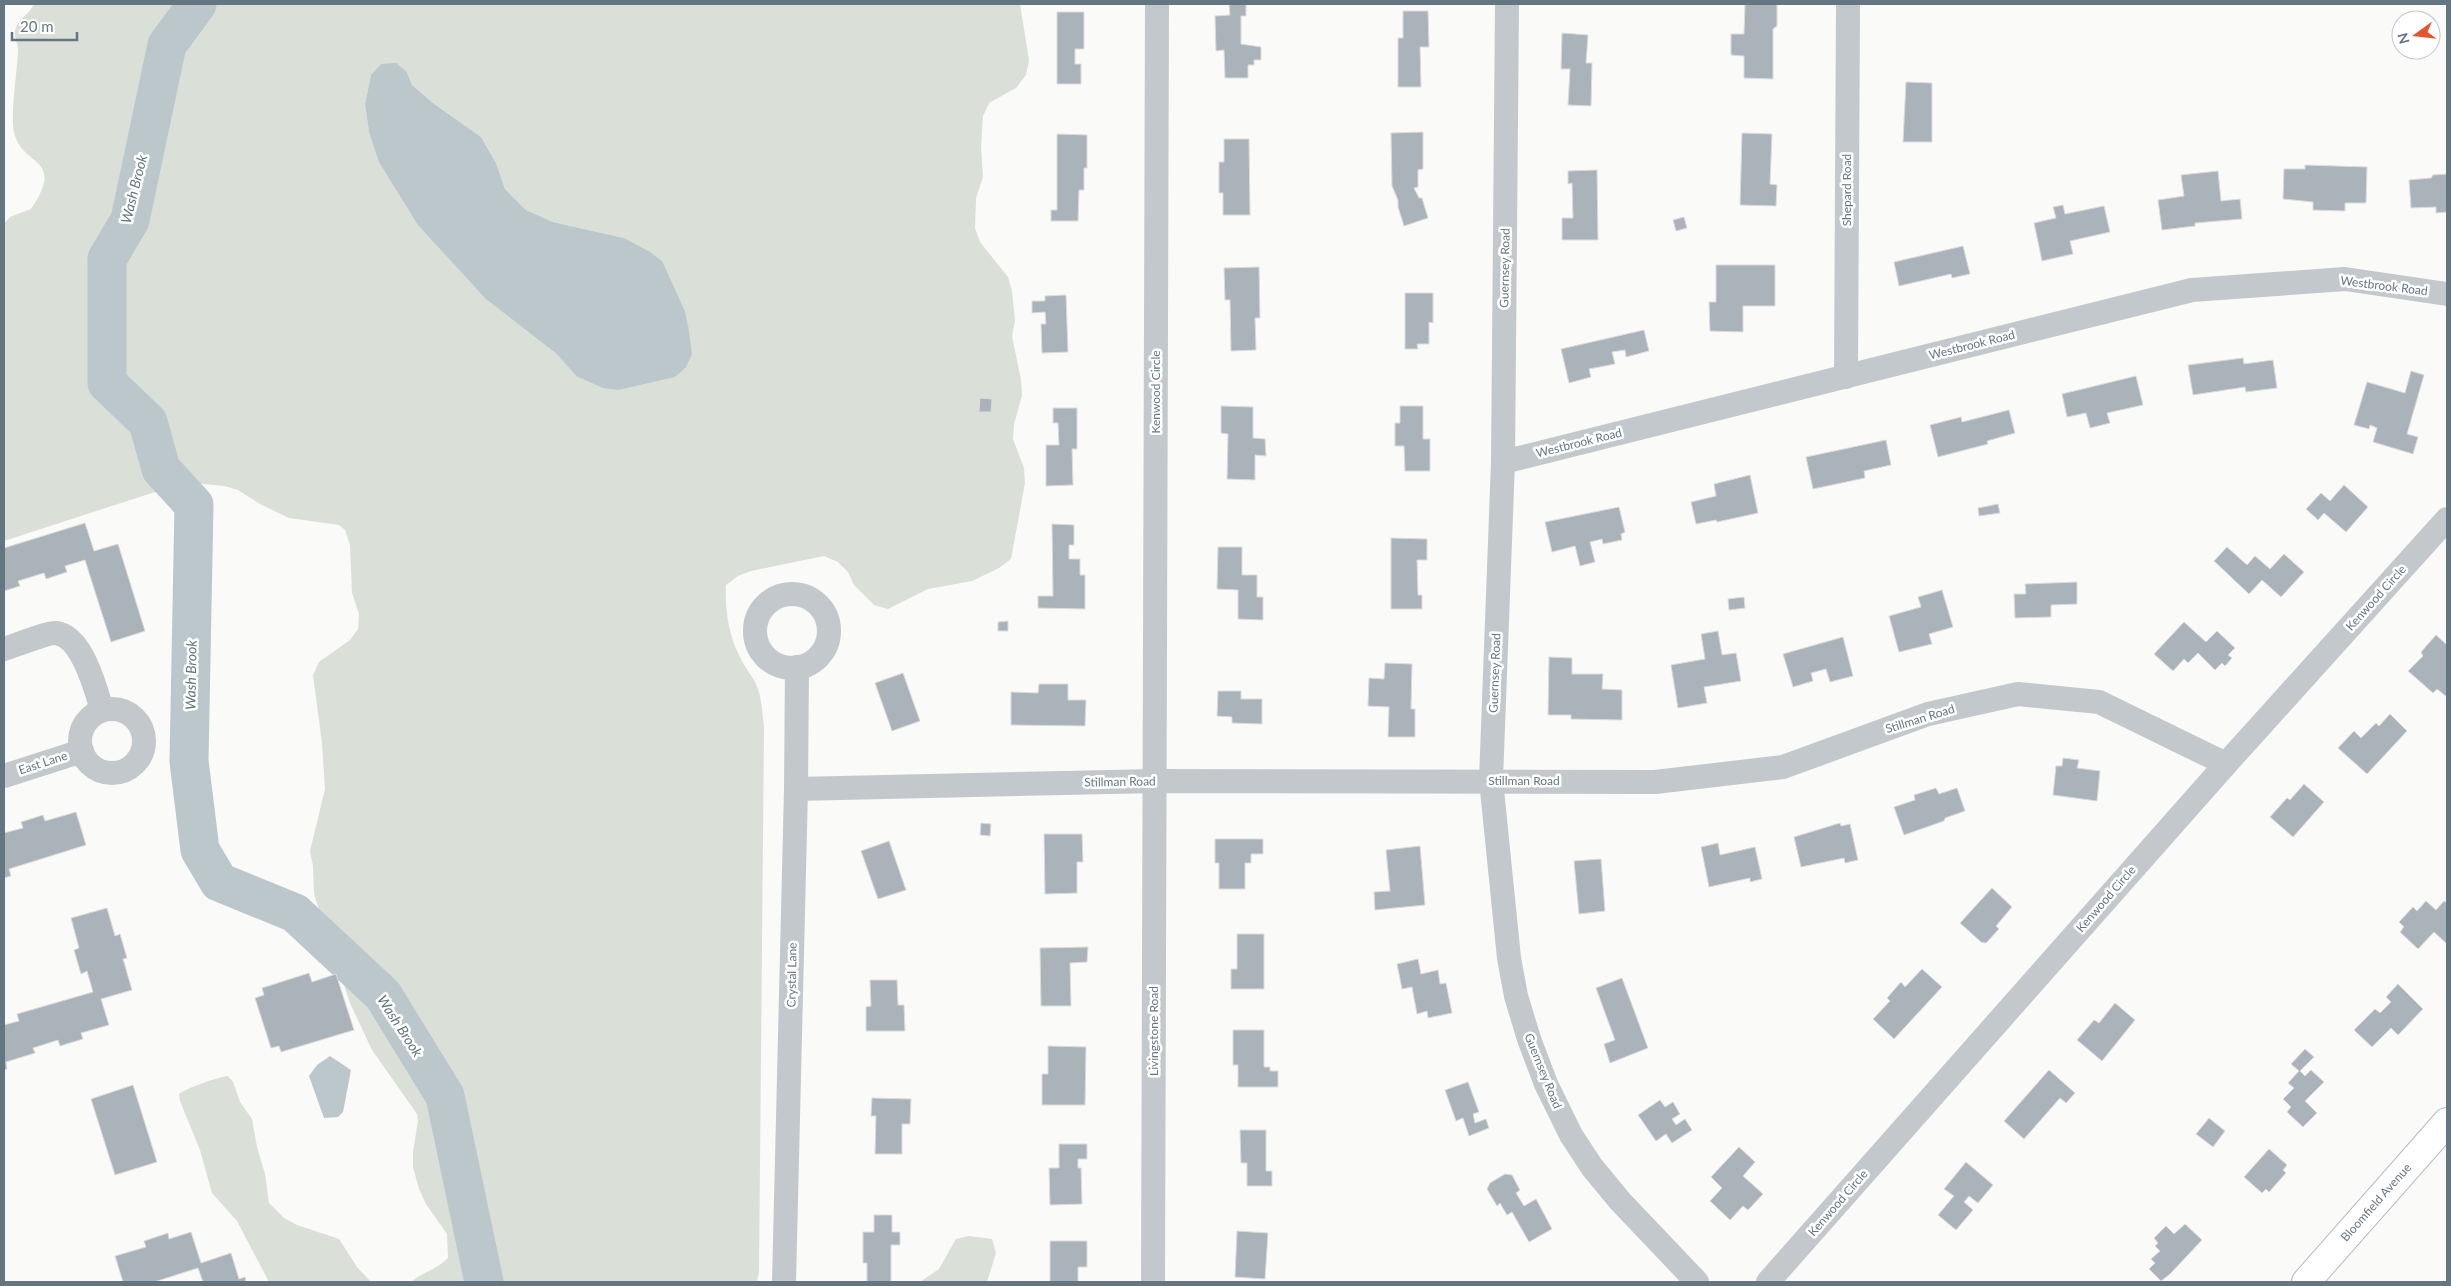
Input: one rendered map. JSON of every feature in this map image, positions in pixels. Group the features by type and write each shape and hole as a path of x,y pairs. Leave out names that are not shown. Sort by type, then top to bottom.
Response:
{"main road":[{"name":"Bloomfield Avenue","path":"2306,1282 2447,1122"}],"street":[{"name":"Kenwood Circle","path":"1156,4 1156,781"},
{"name":"Guernsey Road","path":"1507,4 1503,462 1491,780 1509,958 1516,996 1546,1084 1571,1135 1592,1167 1620,1201 1697,1282"},
{"name":"Shepard Road","path":"1846,376 1848,4"},
{"name":"Westbrook Road","path":"1503,462 2192,290 2345,279 2447,294"},
{"name":"Kenwood Circle","path":"1768,1282 2226,764 2447,519"},
{"path":"4,649 55,632 69,638 77,648 94,682 102,710"},
{"name":"Crystal Lane","path":"784,1282 796,789 797,667"},
{"name":"Stillman Road","path":"796,789 1156,781 1491,780 1655,782 1783,767 1928,714 2018,694 2099,702 2226,764"},
{"name":"East Lane","path":"102,710 124,711 133,716 140,725 144,746 140,756 124,771 110,773 94,768 82,751 82,731 86,722 102,710"},
{"name":"East Lane","path":"4,776 82,751"},
{"name":"Livingstone Road","path":"1153,1282 1156,781"}],"shaded area":[{"path":"34,4 1020,4 1029,60 1026,75 1016,88 989,103 983,116 981,147 983,177 976,198 975,228 980,242 1008,277 1012,291 1015,321 1012,336 1021,380 1022,395 1014,424 1013,439 1024,468 1025,483 1011,559 999,568 972,581 928,589 888,609 874,605 854,585 848,572 838,562 824,556 751,571 738,576 726,585 726,604 730,631 742,661 758,689 764,727 759,1272 757,1282 411,1282 448,1258 447,1234 426,1204 419,1189 413,1167 413,1152 418,1121 417,1114 372,1050 350,1003 314,894 313,866 310,851 325,789 322,743 313,675 319,662 350,640 358,629 359,614 352,593 350,545 345,530 339,525 289,518 260,504 238,490 224,486 195,483 158,491 4,541 4,224 10,217 31,209 41,191 44,178 43,169 22,149 16,139 13,124 18,50 15,31 16,27","holes":["407,72 412,85 433,103 481,137 496,163 505,189 526,210 553,222 624,238 661,261 685,311 688,325 576,376 369,132 365,104 371,75"]},
{"path":"396,63 407,72 412,85 433,103 481,137 496,163 505,189 526,210 553,222 624,238 662,261 685,311 692,354 686,367 675,377 618,390 603,388 576,376 557,354 486,299 418,225 379,162 369,132 365,104 371,75 381,64"},
{"path":"330,1056 351,1070 343,1112 338,1117 324,1118 309,1076 317,1065"},
{"path":"228,1076 233,1082 240,1102 252,1119 257,1147 265,1174 269,1203 284,1218 297,1225 339,1239 357,1267 371,1282 269,1282 237,1221 212,1193 200,1150 180,1101 179,1094 203,1083"},
{"path":"969,1236 992,1239 996,1253 987,1282 920,1282 939,1269 956,1239"}],"building":[{"path":"1229,4 1246,4 1246,16 1241,16 1241,44 1261,47 1261,60 1254,60 1254,65 1248,65 1248,78 1225,78 1224,50 1216,51 1215,16 1230,15"},
{"path":"1745,4 1777,4 1777,26 1773,29 1773,79 1744,78 1744,56 1731,55 1731,34 1744,34"},
{"path":"1403,11 1428,11 1429,47 1420,47 1421,87 1398,87 1398,38 1403,38"},
{"path":"1057,12 1084,12 1084,49 1075,49 1075,64 1081,64 1081,84 1057,84"},
{"path":"1562,33 1588,35 1586,63 1592,63 1591,106 1568,105 1570,69 1561,69"},
{"path":"1906,82 1932,83 1932,142 1903,142"},
{"path":"1423,132 1423,169 1418,170 1418,187 1414,188 1419,198 1422,198 1428,218 1404,226 1398,207 1398,200 1392,186 1391,133"},
{"path":"1742,133 1772,134 1770,184 1777,185 1776,206 1740,205"},
{"path":"1057,134 1087,135 1087,168 1084,168 1084,190 1079,190 1078,221 1051,221 1051,210 1057,210"},
{"path":"1224,139 1249,139 1250,215 1223,215 1223,193 1219,193 1219,162 1224,162"},
{"path":"2305,165 2367,167 2366,203 2345,203 2345,211 2313,210 2313,202 2283,199 2284,169 2305,169"},
{"path":"1597,170 1598,240 1562,240 1562,218 1573,218 1572,183 1568,184 1568,171"},
{"path":"2218,171 2221,201 2240,199 2242,219 2195,223 2195,226 2162,230 2158,200 2184,196 2181,175"},
{"path":"2447,174 2447,212 2436,213 2436,207 2411,208 2409,180"},
{"path":"2063,205 2065,214 2104,206 2110,232 2070,241 2073,254 2042,261 2034,223 2056,218 2053,207"},
{"path":"1684,217 1687,228 1676,231 1673,220"},
{"path":"1963,246 1970,274 1952,278 1951,274 1899,286 1894,262"},
{"path":"1716,265 1775,265 1775,306 1743,306 1743,332 1710,331 1709,302 1716,302"},
{"path":"1259,267 1260,318 1255,318 1256,350 1231,351 1230,300 1225,300 1224,268"},
{"path":"1405,293 1433,293 1433,323 1429,322 1429,344 1417,344 1418,349 1405,349"},
{"path":"1066,295 1068,352 1042,353 1041,324 1046,324 1045,312 1032,313 1032,301 1045,301 1045,296"},
{"path":"1644,330 1649,351 1626,357 1625,350 1612,352 1615,364 1589,369 1591,377 1569,383 1561,349"},
{"path":"2243,358 2244,364 2273,360 2277,388 2246,392 2245,387 2193,395 2188,365"},
{"path":"2411,371 2424,375 2407,434 2418,437 2413,454 2373,442 2377,428 2370,425 2369,429 2354,425 2367,382 2405,393"},
{"path":"2136,376 2143,405 2107,413 2110,423 2090,428 2086,413 2067,417 2062,394"},
{"path":"980,398 992,399 991,412 979,412"},
{"path":"1221,406 1253,407 1253,438 1265,439 1266,456 1255,455 1255,480 1227,479 1228,434 1221,433"},
{"path":"1400,406 1423,406 1423,439 1430,439 1430,471 1405,471 1404,446 1395,446 1395,423 1400,423"},
{"path":"1053,408 1077,408 1077,449 1072,449 1073,485 1046,486 1046,445 1059,445 1058,423 1053,423"},
{"path":"2009,410 2015,433 1987,441 1988,444 1938,457 1930,425 1961,417 1962,422"},
{"path":"1886,440 1891,465 1864,471 1865,478 1813,489 1806,457"},
{"path":"1750,475 1758,513 1717,522 1716,520 1696,524 1691,502 1716,496 1714,484"},
{"path":"2344,485 2368,507 2346,532 2324,513 2318,520 2306,509 2321,493 2330,501"},
{"path":"1998,504 2000,513 1979,516 1978,508"},
{"path":"1619,507 1625,532 1621,534 1622,540 1603,544 1602,539 1590,542 1595,562 1580,566 1575,546 1552,552 1545,522"},
{"path":"85,523 94,551 118,544 145,631 111,642 85,560 65,566 67,572 46,579 44,573 18,581 20,586 4,591 4,548"},
{"path":"1052,524 1074,525 1074,545 1069,545 1069,559 1080,559 1080,575 1085,575 1085,609 1038,608 1038,596 1053,596"},
{"path":"1391,538 1427,539 1427,560 1417,560 1418,595 1422,595 1422,609 1391,609"},
{"path":"1218,547 1242,547 1242,575 1257,575 1257,597 1263,597 1263,620 1238,619 1238,590 1217,589"},
{"path":"2227,547 2247,565 2255,556 2270,569 2284,554 2304,572 2281,597 2262,580 2249,594 2214,561"},
{"path":"2077,582 2077,604 2051,605 2051,617 2015,618 2014,594 2026,594 2025,584"},
{"path":"1942,590 1953,627 1929,634 1932,644 1899,652 1889,616 1921,607 1918,597"},
{"path":"1744,597 1745,608 1729,610 1728,599"},
{"path":"1008,621 1008,631 998,631 998,622"},
{"path":"2184,622 2206,642 2217,631 2235,648 2228,655 2232,658 2225,666 2222,663 2215,670 2198,653 2188,663 2184,659 2173,671 2154,654"},
{"path":"1718,631 1722,655 1736,653 1741,681 1704,687 1707,703 1678,708 1671,665 1705,659 1701,634"},
{"path":"2436,635 2447,645 2447,697 2437,689 2433,693 2408,671 2423,656 2421,652"},
{"path":"1843,637 1853,676 1830,682 1826,669 1811,673 1813,681 1793,687 1783,654"},
{"path":"1549,657 1572,658 1572,674 1603,674 1602,689 1622,690 1622,720 1571,719 1571,715 1548,715"},
{"path":"1385,663 1412,664 1411,709 1415,709 1415,737 1388,737 1389,707 1368,706 1369,678 1384,679"},
{"path":"903,673 920,721 892,731 875,683"},
{"path":"1039,684 1068,684 1068,700 1086,700 1085,726 1011,725 1011,692 1038,693"},
{"path":"1218,691 1241,691 1241,699 1262,699 1262,724 1232,723 1232,717 1217,716"},
{"path":"2390,714 2407,731 2367,774 2338,748 2354,731 2361,738 2376,723 2379,726"},
{"path":"2063,758 2079,760 2077,768 2100,771 2097,801 2053,795 2056,766 2062,766"},
{"path":"2304,784 2324,802 2293,837 2270,817 2287,798 2290,800"},
{"path":"1936,788 1939,794 1957,788 1965,811 1945,818 1944,821 1904,835 1894,807 1915,800 1914,795"},
{"path":"76,812 86,845 9,869 11,876 4,878 4,833 23,828 21,822 43,815 45,821"},
{"path":"981,823 991,824 990,836 980,835"},
{"path":"1840,823 1841,826 1850,824 1858,860 1845,863 1844,858 1801,867 1794,837"},
{"path":"1044,834 1082,834 1083,862 1077,862 1077,893 1045,894"},
{"path":"1215,839 1263,839 1263,854 1251,854 1251,863 1245,863 1245,889 1219,889 1219,863 1215,863"},
{"path":"889,841 906,890 878,899 861,851"},
{"path":"1718,843 1720,855 1755,847 1762,879 1750,882 1750,878 1709,887 1701,847"},
{"path":"1420,846 1425,905 1375,910 1374,892 1390,891 1386,850"},
{"path":"1601,859 1605,911 1579,914 1574,861"},
{"path":"1992,888 2012,907 1996,926 1999,929 1986,943 1981,942 1960,923"},
{"path":"2426,901 2436,910 2444,901 2447,903 2447,944 2434,932 2418,949 2400,932 2404,927 2399,922 2413,907 2417,911"},
{"path":"107,908 115,936 120,934 127,958 123,959 132,990 101,999 109,1025 81,1033 83,1039 60,1046 58,1040 33,1048 35,1053 6,1062 7,1069 4,1070 4,1025 19,1021 17,1014 93,992 87,971 81,974 74,950 79,948 71,918"},
{"path":"1237,934 1264,934 1264,989 1231,989 1231,969 1237,969"},
{"path":"1088,947 1087,962 1070,963 1071,1006 1041,1006 1040,948"},
{"path":"1418,959 1421,974 1438,970 1440,984 1446,983 1452,1013 1428,1018 1427,1011 1417,1014 1412,987 1402,989 1397,964"},
{"path":"1922,969 1942,987 1894,1039 1873,1019 1890,1001 1887,998 1901,982 1905,987"},
{"path":"309,973 312,982 336,974 354,1030 281,1052 279,1046 271,1048 255,998 264,995 262,988"},
{"path":"1622,978 1648,1048 1610,1063 1604,1044 1615,1040 1596,988"},
{"path":"870,980 897,980 898,1005 904,1005 905,1031 866,1031 866,1007 871,1006"},
{"path":"2398,984 2423,1009 2398,1035 2391,1028 2372,1047 2354,1030 2375,1009 2380,1013 2391,1002 2386,997"},
{"path":"2115,1003 2135,1020 2102,1061 2077,1040 2094,1020 2099,1023"},
{"path":"1233,1030 1264,1030 1264,1067 1270,1067 1270,1071 1278,1071 1278,1087 1238,1087 1238,1065 1233,1065"},
{"path":"1048,1046 1086,1047 1085,1105 1042,1105 1042,1074 1048,1074"},
{"path":"2305,1049 2314,1057 2300,1071 2305,1076 2311,1070 2324,1082 2305,1101 2317,1113 2303,1127 2287,1112 2291,1107 2283,1099 2294,1088 2288,1083 2299,1071 2291,1064"},
{"path":"2049,1070 2075,1093 2066,1103 2060,1098 2024,1139 2004,1121"},
{"path":"1468,1082 1479,1112 1473,1114 1475,1123 1486,1119 1489,1128 1469,1136 1463,1118 1456,1121 1445,1090"},
{"path":"133,1085 157,1162 115,1175 91,1099"},
{"path":"872,1098 911,1099 910,1124 902,1124 902,1154 875,1154 876,1116 871,1116"},
{"path":"1660,1100 1665,1107 1673,1102 1680,1114 1672,1119 1676,1125 1685,1119 1692,1130 1672,1143 1666,1134 1656,1141 1638,1115"},
{"path":"2209,1118 2225,1131 2213,1147 2196,1134"},
{"path":"1240,1130 1266,1130 1266,1171 1272,1171 1272,1186 1247,1186 1247,1163 1241,1163"},
{"path":"1059,1144 1087,1144 1087,1159 1078,1159 1078,1168 1081,1168 1082,1204 1050,1205 1049,1168 1059,1168"},
{"path":"1739,1147 1755,1162 1743,1176 1763,1194 1748,1210 1743,1206 1730,1220 1710,1201 1722,1188 1711,1177"},
{"path":"2269,1149 2287,1165 2283,1170 2286,1173 2269,1192 2266,1189 2262,1193 2244,1177"},
{"path":"1966,1162 1993,1185 1978,1203 1969,1196 1964,1202 1973,1210 1956,1230 1938,1215 1954,1196 1944,1189"},
{"path":"1505,1174 1512,1175 1520,1190 1516,1193 1524,1206 1536,1199 1552,1229 1529,1242 1512,1212 1507,1215 1500,1203 1497,1206 1487,1189 1490,1183"},
{"path":"874,1215 892,1215 892,1232 900,1232 900,1245 891,1245 891,1282 867,1282 867,1263 863,1263 863,1232 874,1232"},
{"path":"2185,1224 2202,1240 2161,1281 2149,1269 2155,1263 2151,1259 2160,1251 2155,1246 2158,1243 2154,1238 2166,1226 2174,1234"},
{"path":"1237,1231 1268,1233 1265,1279 1235,1277"},
{"path":"191,1232 201,1263 231,1253 239,1279 245,1277 246,1282 203,1282 198,1268 154,1282 123,1282 115,1256 146,1247 144,1241 168,1233 169,1239"},
{"path":"1050,1241 1087,1241 1087,1267 1078,1267 1078,1282 1050,1282"}],"waterway":[{"name":"Wash Brook","path":"197,4 167,45 130,220 107,259 107,383 148,422 161,469 194,505 189,761 200,850 219,882 295,913 383,995 445,1096 484,1282"}]}
